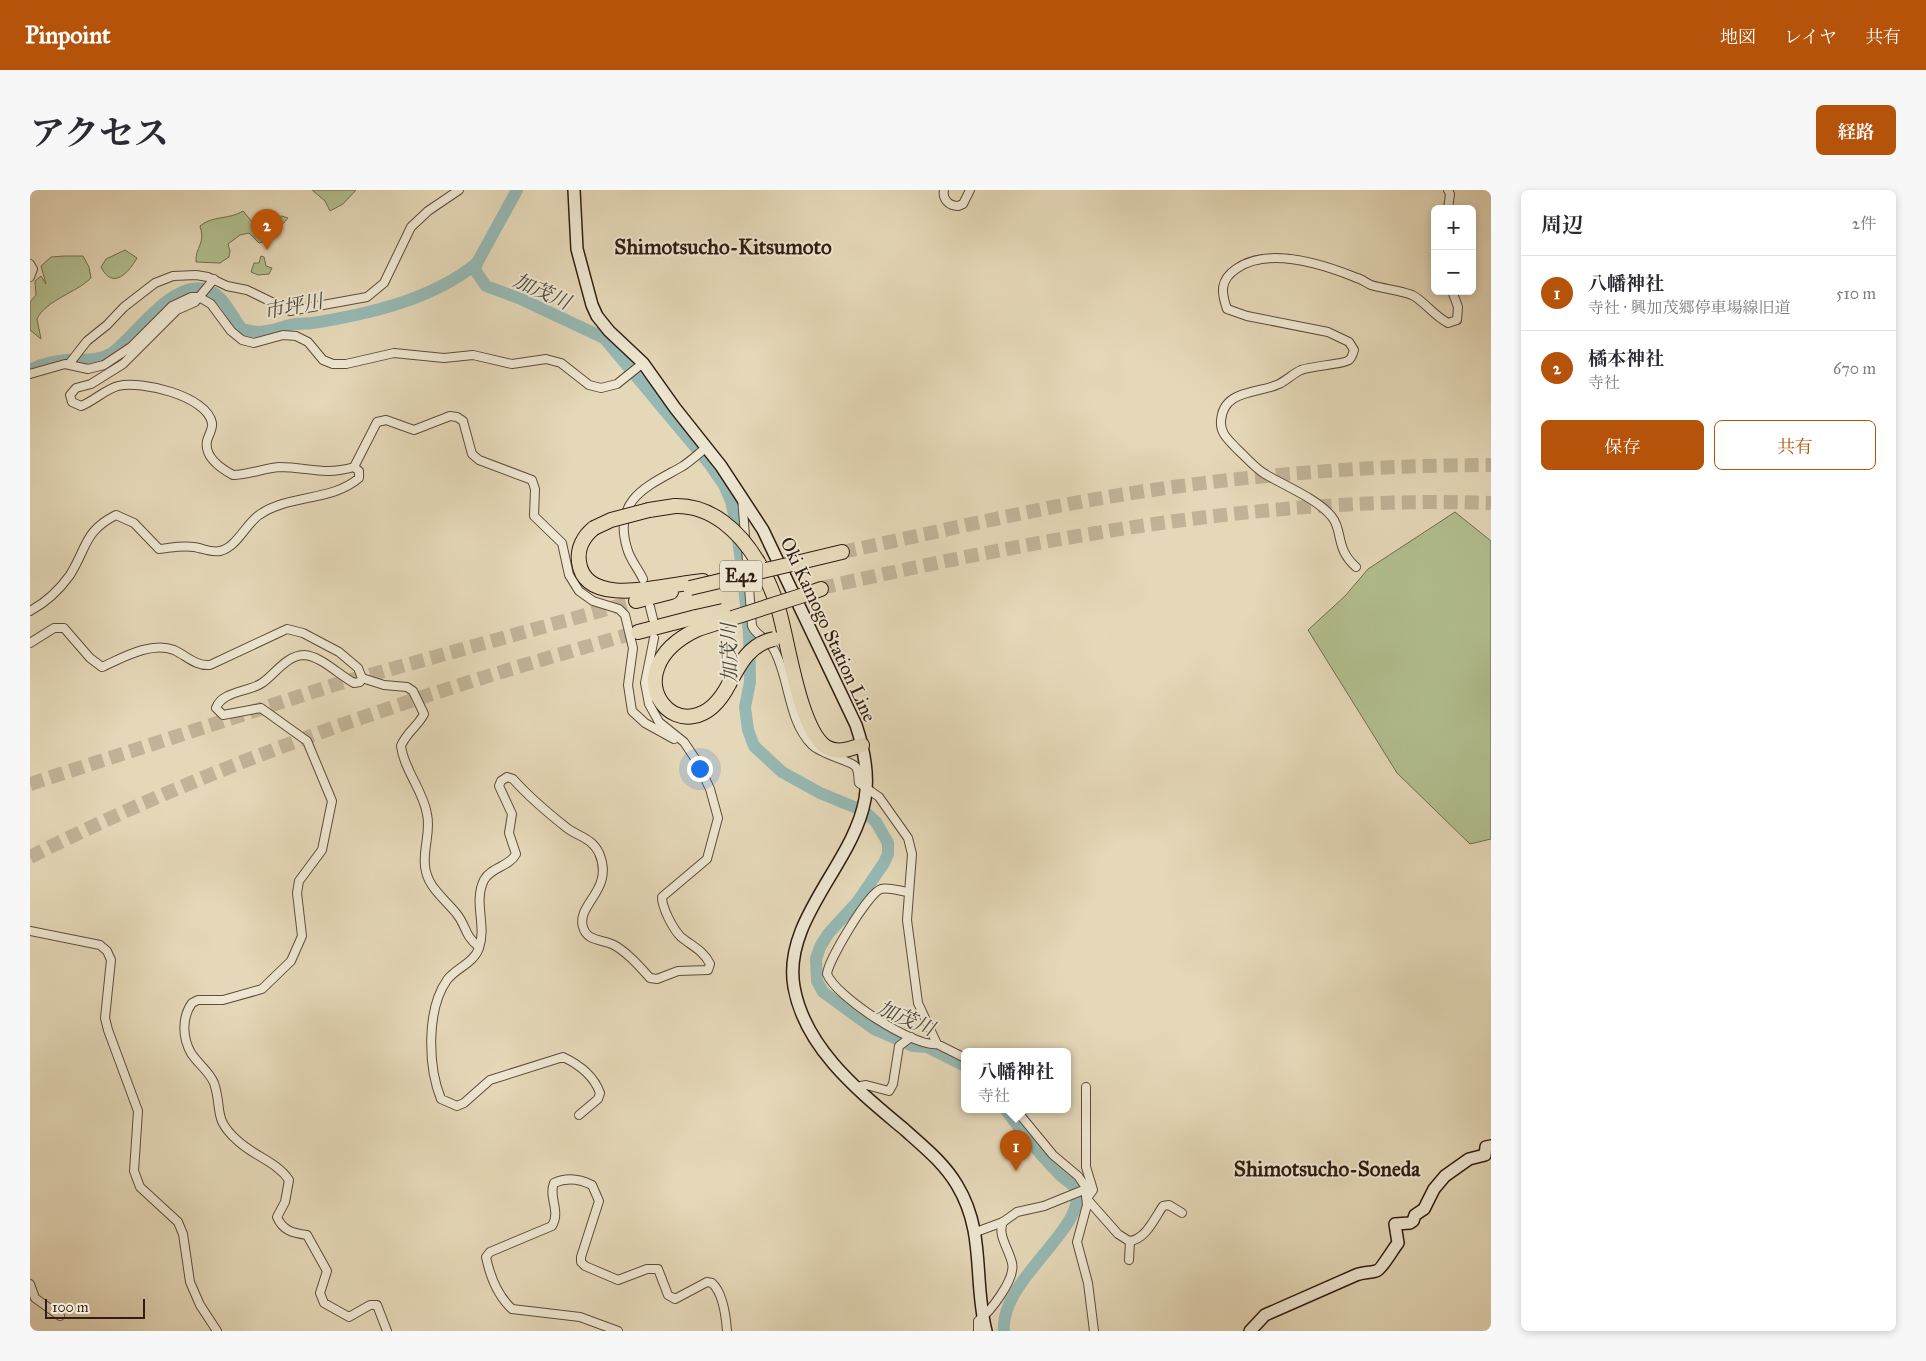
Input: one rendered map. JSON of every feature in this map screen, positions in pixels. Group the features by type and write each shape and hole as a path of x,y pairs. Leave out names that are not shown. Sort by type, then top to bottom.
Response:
{"highway":[{"path":"690,585 618,592 594,586 583,574 578,559 582,542 594,528 611,520 649,510 675,506 695,508 714,516 741,539 758,562 773,594 781,640 802,706 815,736 826,747 835,750 844,751 862,745"},
{"name":"E42","path":"636,601 690,585 723,580 842,552"},
{"name":"E42","path":"638,632 697,623 821,589"},
{"path":"697,623 675,642 660,659 654,680 658,698 666,708 677,715 698,716 715,705 750,651 763,642 781,640"}],"main road":[{"name":"Oki Kamogo Station Line","path":"574,190 577,249 592,305 609,331 643,363 742,498 777,555 816,644 850,710 862,745 866,793 860,820 848,847 802,932 796,948 793,972 797,999 807,1024 832,1062 857,1088 945,1169 966,1201 976,1232 983,1318 986,1331"},
{"path":"1250,1331 1265,1315 1365,1271 1375,1272 1381,1268 1389,1253 1398,1243 1394,1224 1410,1223 1413,1221 1415,1215 1424,1209 1434,1190 1445,1176 1469,1159 1486,1154 1486,1147 1491,1146"}],"street":[{"path":"69,364 91,337 107,325 124,306 155,284 184,275 214,279 227,286 247,290 290,311 364,299 384,283 411,227 428,211 459,190"},
{"path":"944,190 944,196 948,203 958,206 963,204 970,190"},
{"path":"1448,190 1448,205"},
{"path":"1356,567 1342,550 1333,517 1306,496 1263,473 1225,437 1220,426 1223,410 1233,398 1242,393 1278,385 1292,378 1300,370 1329,363 1344,363 1351,359 1354,350 1349,342 1328,332 1247,316 1227,309 1222,294 1224,281 1234,270 1249,263 1284,258 1302,261 1331,268 1372,285 1412,295 1448,323 1457,320 1459,311 1453,295"},
{"path":"30,264 33,269 30,276"},
{"path":"214,279 199,298 193,303 177,310 118,368 91,384 74,390 70,394 72,402 81,406 109,390 124,385 158,390 198,402 207,412 212,424 206,449 209,457 233,475 249,475 279,467 336,472 354,467"},
{"path":"30,374 45,368 69,364 88,369 104,365 131,347 176,303 186,298 199,298 215,308 231,331 242,340 254,343 283,335 296,336 308,342 323,360 333,364 346,364 394,353 444,358 473,355 512,364 546,359 561,363 585,383 601,388 617,384 643,363"},
{"path":"354,467 372,427 377,422 386,420 414,430 450,416 463,421 472,454 479,460 532,480 535,489 534,516 562,543 567,568 576,588 593,602 619,609 625,615 633,648 628,685 632,711 645,723 687,746"},
{"path":"643,579 626,545 624,526 628,510 636,496 646,486 692,460 706,448"},
{"path":"30,611 61,587 71,573 88,538 103,521 116,515 134,523 159,549 194,547 217,552 232,544 259,515 282,504 334,491 351,484 358,478 359,471 354,467"},
{"path":"742,498 754,631 773,647 799,723 809,741 825,754 854,764 858,771 858,783 866,793 879,797 903,828 908,838 912,854 907,920 917,998 937,1044"},
{"path":"650,607 654,619"},
{"path":"30,643 54,628 64,628 90,658 102,667 139,651 168,648 200,666 210,665 287,629 303,634 339,652 358,668 362,678"},
{"path":"579,1115 598,1099 600,1092 592,1078 574,1062 563,1057 490,1080 464,1103 457,1106 441,1099 435,1084 432,1066 435,1010 447,981 458,968 474,957 480,946 479,897 486,878 512,861 516,854 509,833 512,814 499,786 501,781 507,777 513,780 565,826 589,839 598,851 605,870 603,878 583,917 582,926 586,934 595,940 615,946 635,962 650,978 657,979 678,971 705,972 708,970 710,964 706,956 681,936 662,902 666,892 707,859 718,818 706,780 698,763 687,746 659,722 646,698 646,672 654,638"},
{"path":"362,678 360,682 354,683 319,660 304,655 287,662 261,684 223,698 218,704 216,708 223,715 261,708 306,741 332,801 322,850 299,881 298,893 302,936 291,961 262,989 224,1000 198,1000 192,1002 184,1023 185,1037 192,1053 214,1083 218,1111 224,1125 248,1149 282,1170 289,1180 287,1195 277,1217 280,1225 291,1232 307,1235 314,1245 327,1271 320,1293 324,1303 349,1317 370,1305 377,1305 387,1331"},
{"path":"362,678 384,685 407,687 417,695 424,714 420,723 404,738 401,746 427,812 430,835 425,851 426,874 432,887 458,914 466,935 480,946"},
{"path":"908,892 882,889 876,892 857,915 832,960 827,974 840,992 857,1006 911,1037 937,1044 961,1056"},
{"path":"30,930 100,945 107,951 111,960 105,1018 138,1111 134,1170 140,1187 178,1222 183,1234 190,1282 200,1305 217,1331"},
{"path":"857,1088 866,1085 889,1091 893,1084 899,1046 911,1037"},
{"path":"1086,1087 1086,1168 1093,1190 1087,1198 1077,1242 1088,1283 1094,1331"},
{"path":"1019,1113 1058,1160 1078,1176 1087,1198 1118,1234 1130,1241"},
{"path":"618,1331 580,1317 512,1309 499,1293 488,1269 486,1257 490,1252 552,1226 556,1220 556,1210 551,1190 554,1182 573,1179 592,1185 599,1201 580,1257 581,1262 585,1266 618,1280 647,1269 658,1269 668,1295 675,1299 708,1282 712,1283 717,1290 726,1317 727,1331"},
{"path":"976,1232 1003,1222 1017,1212 1044,1206 1084,1190"},
{"path":"1130,1241 1137,1238 1155,1222 1163,1206 1169,1204 1182,1213"},
{"path":"978,1331 978,1321 992,1308 1012,1270 1012,1261 1001,1231 1003,1222"},
{"path":"1129,1260 1130,1241"},
{"path":"30,1284 35,1298 60,1316"}],"green space":[{"path":"312,190 356,190 343,204 330,211 325,201"},
{"path":"243,211 253,223 282,216 288,218 269,240 259,243 249,233 240,235 228,244 229,257 220,263 196,262 202,237 200,226 210,220 232,216"},
{"path":"125,250 137,258 130,269 120,277 111,278 101,267 106,259"},
{"path":"83,256 89,267 91,278 41,312 37,319 41,339 30,330 30,302 36,295 35,281 41,276 46,284 41,266 51,257"},
{"path":"261,256 264,257 266,266 272,268 269,274 258,275 251,272 254,263 259,263"},
{"path":"1455,512 1491,541 1491,839 1470,844 1397,773 1308,630 1345,596 1368,569"}],"waterway":[{"name":"加茂川","path":"517,190 475,270 486,286 521,299 604,338 711,466 724,485 731,501 736,523 749,633 750,682 745,707 748,730 754,746 782,772 820,793 864,811 876,822 888,843 888,854 884,863 858,901 828,934 820,947 816,959 817,981 823,992 874,1029 913,1046 927,1047 961,1064"},
{"name":"市坪川","path":"30,370 53,362 90,360 107,356 162,306 176,295 191,289 206,289 220,298 242,329 261,332 293,324 313,323 356,315 399,304 440,287 477,263"},
{"name":"加茂川","path":"1004,1331 1006,1312 1015,1293 1069,1221 1076,1205 1075,1188 1045,1160 1008,1113"}],"tunnel":[{"path":"842,552 1075,503 1202,483 1299,473 1395,467 1491,465"},
{"path":"821,588 1070,537 1237,513 1406,502 1491,503"},
{"path":"30,784 337,684 636,601"},
{"path":"30,857 103,822 252,758 405,703 560,654 638,632"}],"place":[{"name":"橘本神社","path":"267,250"},
{"name":"八幡神社","path":"1016,1171"}],"district":[{"name":"Shimotsucho-Kitsumoto","path":"723,247"},
{"name":"Shimotsucho-Soneda","path":"1327,1169"}]}
